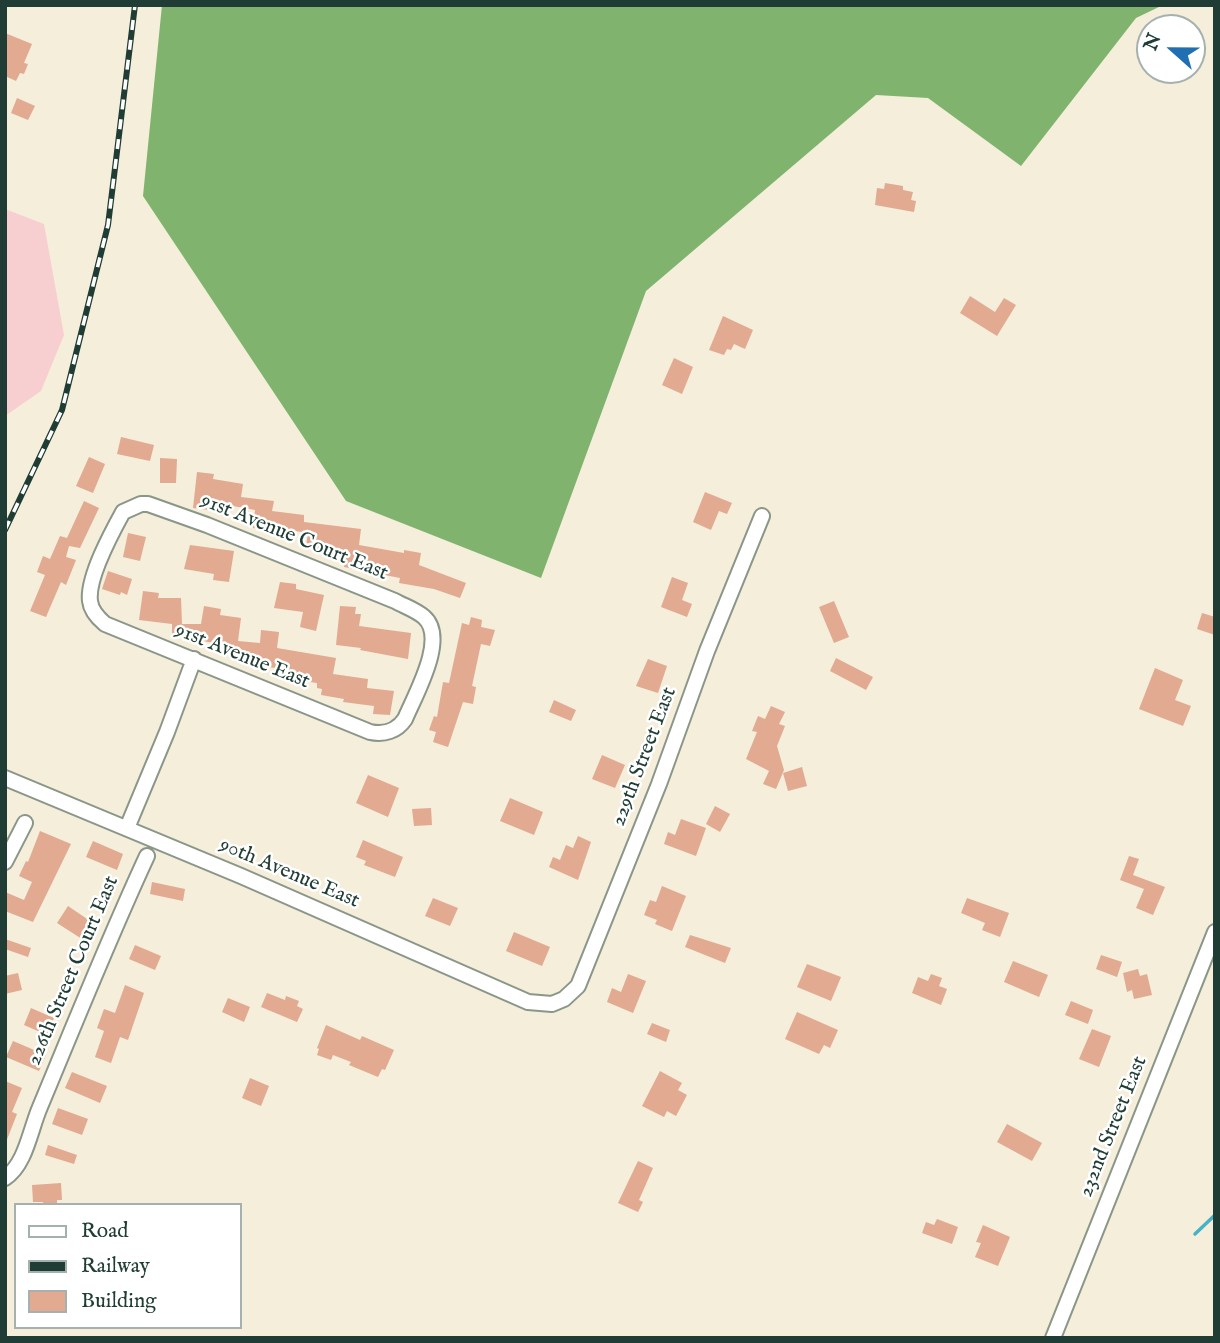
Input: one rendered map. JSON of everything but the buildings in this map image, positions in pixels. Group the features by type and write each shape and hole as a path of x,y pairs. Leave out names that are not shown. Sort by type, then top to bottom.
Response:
{"street":[{"name":"91st Avenue Court East","path":"132,506 148,504 196,521 395,601 424,617 432,630 434,640 430,660 405,719 400,727 390,731"},
{"name":"91st Avenue East","path":"132,506 123,512 91,585 90,602 105,624 357,728 377,734 390,731"},
{"name":"229th Street East","path":"556,1003 578,986 762,516"},
{"path":"127,828 194,659"},
{"name":"90th Avenue East","path":"5,778 385,939 492,988 528,1002 556,1003"},
{"path":"5,862 24,823"},
{"name":"226th Street Court East","path":"5,1178 20,1161 38,1111 147,856"},
{"name":"232nd Street East","path":"1053,1338 1215,932"}],"shaded area":[{"path":"5,209 44,224 64,335 41,391 5,416"}],"green space":[{"path":"162,5 1161,6 1144,14 1136,14 1136,18 1021,166 928,98 876,95 646,291 541,578 346,501 143,196"}],"waterway":[{"path":"1195,1234 1215,1215"}],"railway":[{"path":"5,530 62,410 108,225 135,5"}]}
